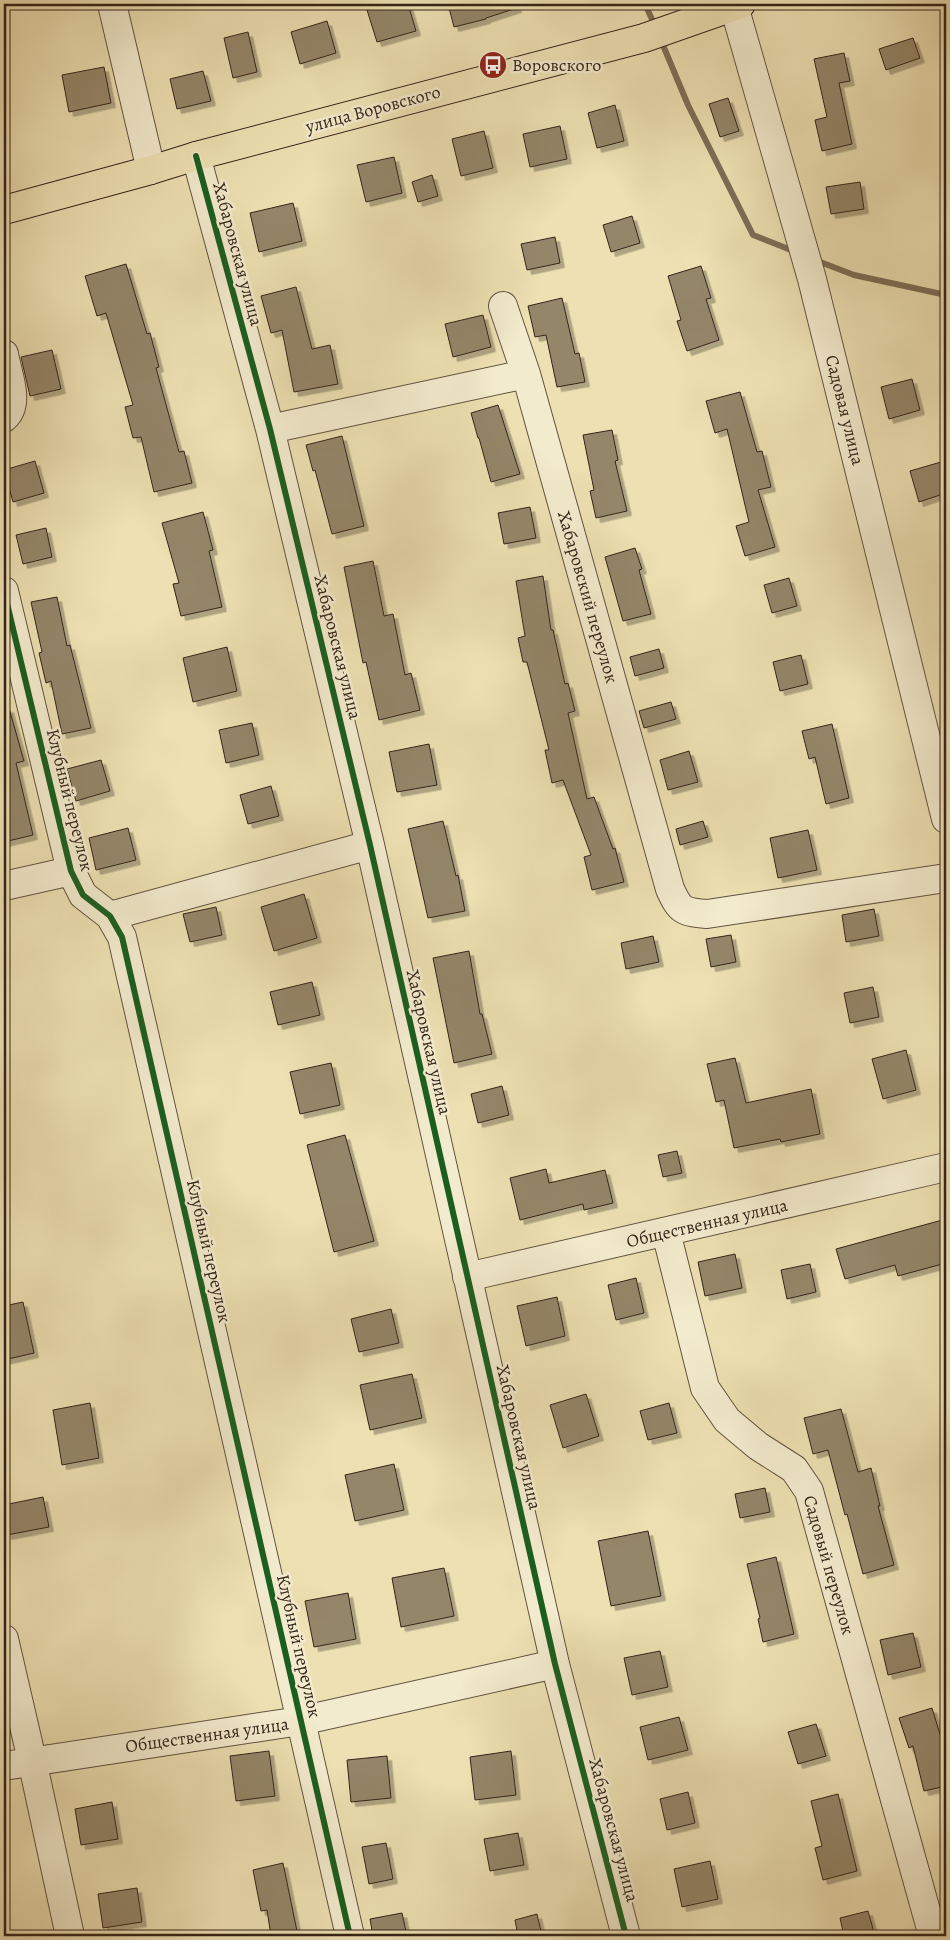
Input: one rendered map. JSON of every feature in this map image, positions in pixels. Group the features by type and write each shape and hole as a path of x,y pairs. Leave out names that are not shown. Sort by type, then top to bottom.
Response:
{"main road":[{"name":"улица Воровского","path":"4,210 196,156 644,38 687,24 736,4"}],"street":[{"path":"112,4 151,170"},
{"name":"Садовая улица","path":"736,4 812,279 946,819"},
{"name":"Хабаровская улица","path":"196,156 270,429 370,845 555,1664 626,1936"},
{"name":"Хабаровский переулок","path":"503,306 526,374 670,889 677,903 687,912 707,914 946,878"},
{"path":"4,354 13,401 11,410 4,418"},
{"path":"270,429 526,374"},
{"name":"Клубный переулок","path":"4,591 71,871 83,894 110,916 122,938 350,1936"},
{"path":"110,916 370,845"},
{"path":"4,886 71,871"},
{"name":"Общественная улица","path":"467,1277 946,1167"},
{"name":"Садовый переулок","path":"666,1232 705,1388 727,1420 758,1446 794,1469 809,1491 933,1936"},
{"path":"4,1639 70,1936"},
{"name":"Общественная улица","path":"4,1766 32,1760 300,1721 555,1664"}],"building":[{"path":"389,4 408,4 416,31 377,42 367,10"},
{"path":"448,4 516,4 517,8 486,19 454,27"},
{"path":"327,21 336,53 300,64 291,32"},
{"path":"248,32 257,72 233,78 224,38"},
{"path":"913,38 920,58 886,70 879,49"},
{"path":"844,53 850,81 839,83 852,144 822,151 815,120 827,117 814,59"},
{"path":"104,67 111,103 69,112 62,75"},
{"path":"203,71 211,101 177,109 170,79"},
{"path":"728,98 739,131 720,137 709,104"},
{"path":"615,105 624,141 597,148 588,113"},
{"path":"560,126 567,159 530,167 523,134"},
{"path":"484,131 493,168 461,176 452,139"},
{"path":"394,157 402,193 366,202 357,165"},
{"path":"432,175 438,196 418,202 412,182"},
{"path":"860,182 864,209 831,214 826,187"},
{"path":"293,203 302,241 259,252 250,213"},
{"path":"632,216 640,243 611,252 603,225"},
{"path":"555,237 560,263 527,270 521,244"},
{"path":"126,264 147,334 150,333 159,367 156,368 179,452 184,451 192,483 154,492 141,437 133,438 125,407 133,405 106,313 97,316 85,276"},
{"path":"701,266 711,298 706,299 719,340 687,351 677,321 681,320 668,276"},
{"path":"296,287 312,349 330,345 338,384 294,392 282,330 271,333 261,296"},
{"path":"562,298 575,354 579,353 585,382 557,387 546,335 535,337 528,306"},
{"path":"483,315 491,347 453,357 445,324"},
{"path":"52,350 61,389 30,396 21,357"},
{"path":"912,379 920,410 889,419 881,387"},
{"path":"740,392 757,452 762,451 771,487 758,490 775,547 745,556 736,526 749,522 727,429 715,433 706,401"},
{"path":"498,405 520,474 491,482 471,413"},
{"path":"612,430 618,460 615,461 627,511 596,518 590,491 594,490 583,435"},
{"path":"342,436 364,526 332,534 315,470 313,471 306,445"},
{"path":"35,461 44,493 13,502 4,470"},
{"path":"941,462 946,480 946,493 919,502 910,471"},
{"path":"530,507 536,538 504,544 498,513"},
{"path":"203,512 213,550 209,551 222,607 181,616 173,584 179,583 162,523"},
{"path":"46,528 52,557 23,564 16,535"},
{"path":"635,548 642,569 639,570 651,614 623,621 605,557"},
{"path":"373,561 384,616 393,614 405,675 411,673 420,710 379,720 366,662 363,663 344,567"},
{"path":"543,576 551,630 553,630 565,684 568,683 575,711 568,713 587,799 594,797 613,849 615,848 624,882 592,890 584,857 591,855 563,780 552,783 545,750 549,750 527,662 523,662 518,638 525,636 516,581"},
{"path":"789,578 797,606 772,613 764,585"},
{"path":"57,597 67,646 70,645 91,728 62,734 51,681 46,683 39,653 42,652 31,602"},
{"path":"227,647 237,691 193,702 183,658"},
{"path":"659,649 664,668 635,676 630,657"},
{"path":"801,655 808,684 780,691 773,662"},
{"path":"671,702 676,719 644,728 639,711"},
{"path":"9,708 24,761 16,763 33,835 4,842 4,709"},
{"path":"252,723 259,755 226,763 219,730"},
{"path":"832,724 849,798 826,804 815,757 809,759 802,731"},
{"path":"429,744 437,785 397,792 389,752"},
{"path":"689,751 698,782 668,790 660,760"},
{"path":"101,760 110,791 76,801 67,769"},
{"path":"271,786 279,816 248,824 240,795"},
{"path":"443,821 456,876 458,875 465,911 428,918 408,829"},
{"path":"703,821 708,837 680,845 676,829"},
{"path":"128,828 136,860 96,870 89,838"},
{"path":"808,830 817,870 778,878 770,838"},
{"path":"304,894 317,938 274,951 261,907"},
{"path":"216,907 222,935 190,942 183,914"},
{"path":"874,909 879,936 846,942 842,915"},
{"path":"731,935 736,962 711,967 706,939"},
{"path":"653,936 659,962 626,969 621,943"},
{"path":"469,951 480,1014 482,1014 492,1054 454,1063 433,958"},
{"path":"312,982 320,1015 278,1025 270,992"},
{"path":"873,987 879,1017 850,1023 844,993"},
{"path":"906,1050 916,1090 883,1099 872,1059"},
{"path":"735,1058 746,1103 811,1089 820,1134 781,1142 780,1139 734,1148 724,1100 716,1102 707,1064"},
{"path":"331,1063 340,1105 300,1114 290,1072"},
{"path":"502,1086 509,1115 478,1123 471,1094"},
{"path":"345,1135 374,1241 334,1252 307,1145"},
{"path":"677,1151 682,1173 663,1177 658,1155"},
{"path":"546,1169 549,1183 605,1170 613,1203 584,1210 583,1204 520,1220 510,1178"},
{"path":"946,1219 946,1263 898,1276 895,1265 845,1279 836,1249"},
{"path":"735,1254 742,1288 705,1296 698,1262"},
{"path":"810,1264 816,1292 787,1299 781,1270"},
{"path":"636,1278 644,1313 616,1320 608,1285"},
{"path":"557,1297 565,1336 526,1346 517,1306"},
{"path":"23,1302 34,1353 4,1360 4,1306"},
{"path":"391,1309 399,1343 359,1352 351,1319"},
{"path":"412,1374 422,1418 370,1430 360,1385"},
{"path":"586,1394 599,1436 563,1448 550,1405"},
{"path":"90,1403 99,1458 62,1465 53,1410"},
{"path":"669,1403 677,1433 648,1440 640,1411"},
{"path":"841,1409 858,1472 871,1468 880,1506 878,1506 894,1565 863,1574 828,1450 813,1454 804,1418"},
{"path":"394,1464 404,1510 355,1521 345,1475"},
{"path":"765,1488 770,1512 740,1518 735,1494"},
{"path":"43,1497 49,1527 7,1535 4,1521 4,1505"},
{"path":"648,1531 661,1596 611,1606 598,1541"},
{"path":"776,1557 794,1634 763,1642 758,1619 760,1618 747,1564"},
{"path":"444,1568 454,1616 401,1627 392,1578"},
{"path":"348,1593 356,1639 314,1647 305,1601"},
{"path":"913,1633 921,1667 888,1675 880,1640"},
{"path":"660,1651 668,1687 632,1695 624,1658"},
{"path":"932,1708 946,1754 946,1786 924,1791 913,1746 909,1748 899,1718"},
{"path":"679,1717 688,1750 648,1760 640,1727"},
{"path":"816,1724 826,1756 798,1764 788,1732"},
{"path":"269,1751 275,1796 236,1801 230,1756"},
{"path":"511,1751 516,1795 475,1800 470,1757"},
{"path":"387,1756 391,1798 351,1802 347,1760"},
{"path":"688,1792 695,1823 667,1830 660,1799"},
{"path":"838,1794 857,1871 823,1880 815,1848 822,1846 811,1801"},
{"path":"112,1802 118,1839 81,1845 75,1809"},
{"path":"518,1833 524,1865 490,1871 484,1839"},
{"path":"386,1843 393,1879 369,1884 362,1847"},
{"path":"710,1861 718,1899 682,1907 674,1869"},
{"path":"283,1863 298,1936 271,1936 267,1910 261,1911 253,1870"},
{"path":"137,1888 142,1922 103,1928 98,1894"},
{"path":"868,1911 875,1936 844,1936 840,1918"},
{"path":"402,1913 407,1936 373,1936 370,1919"},
{"path":"537,1914 542,1936 518,1936 515,1920"}],"waterway":[{"path":"645,4 655,26"},
{"path":"660,38 688,105 753,235 796,252"},
{"path":"815,260 854,275 946,295"}],"cycle path":[{"path":"196,156 270,429 370,845 555,1664 626,1936"},
{"path":"4,591 71,871 83,895 110,916 122,937 350,1936"}],"place":[{"name":"Воровского","path":"493,65"}]}
